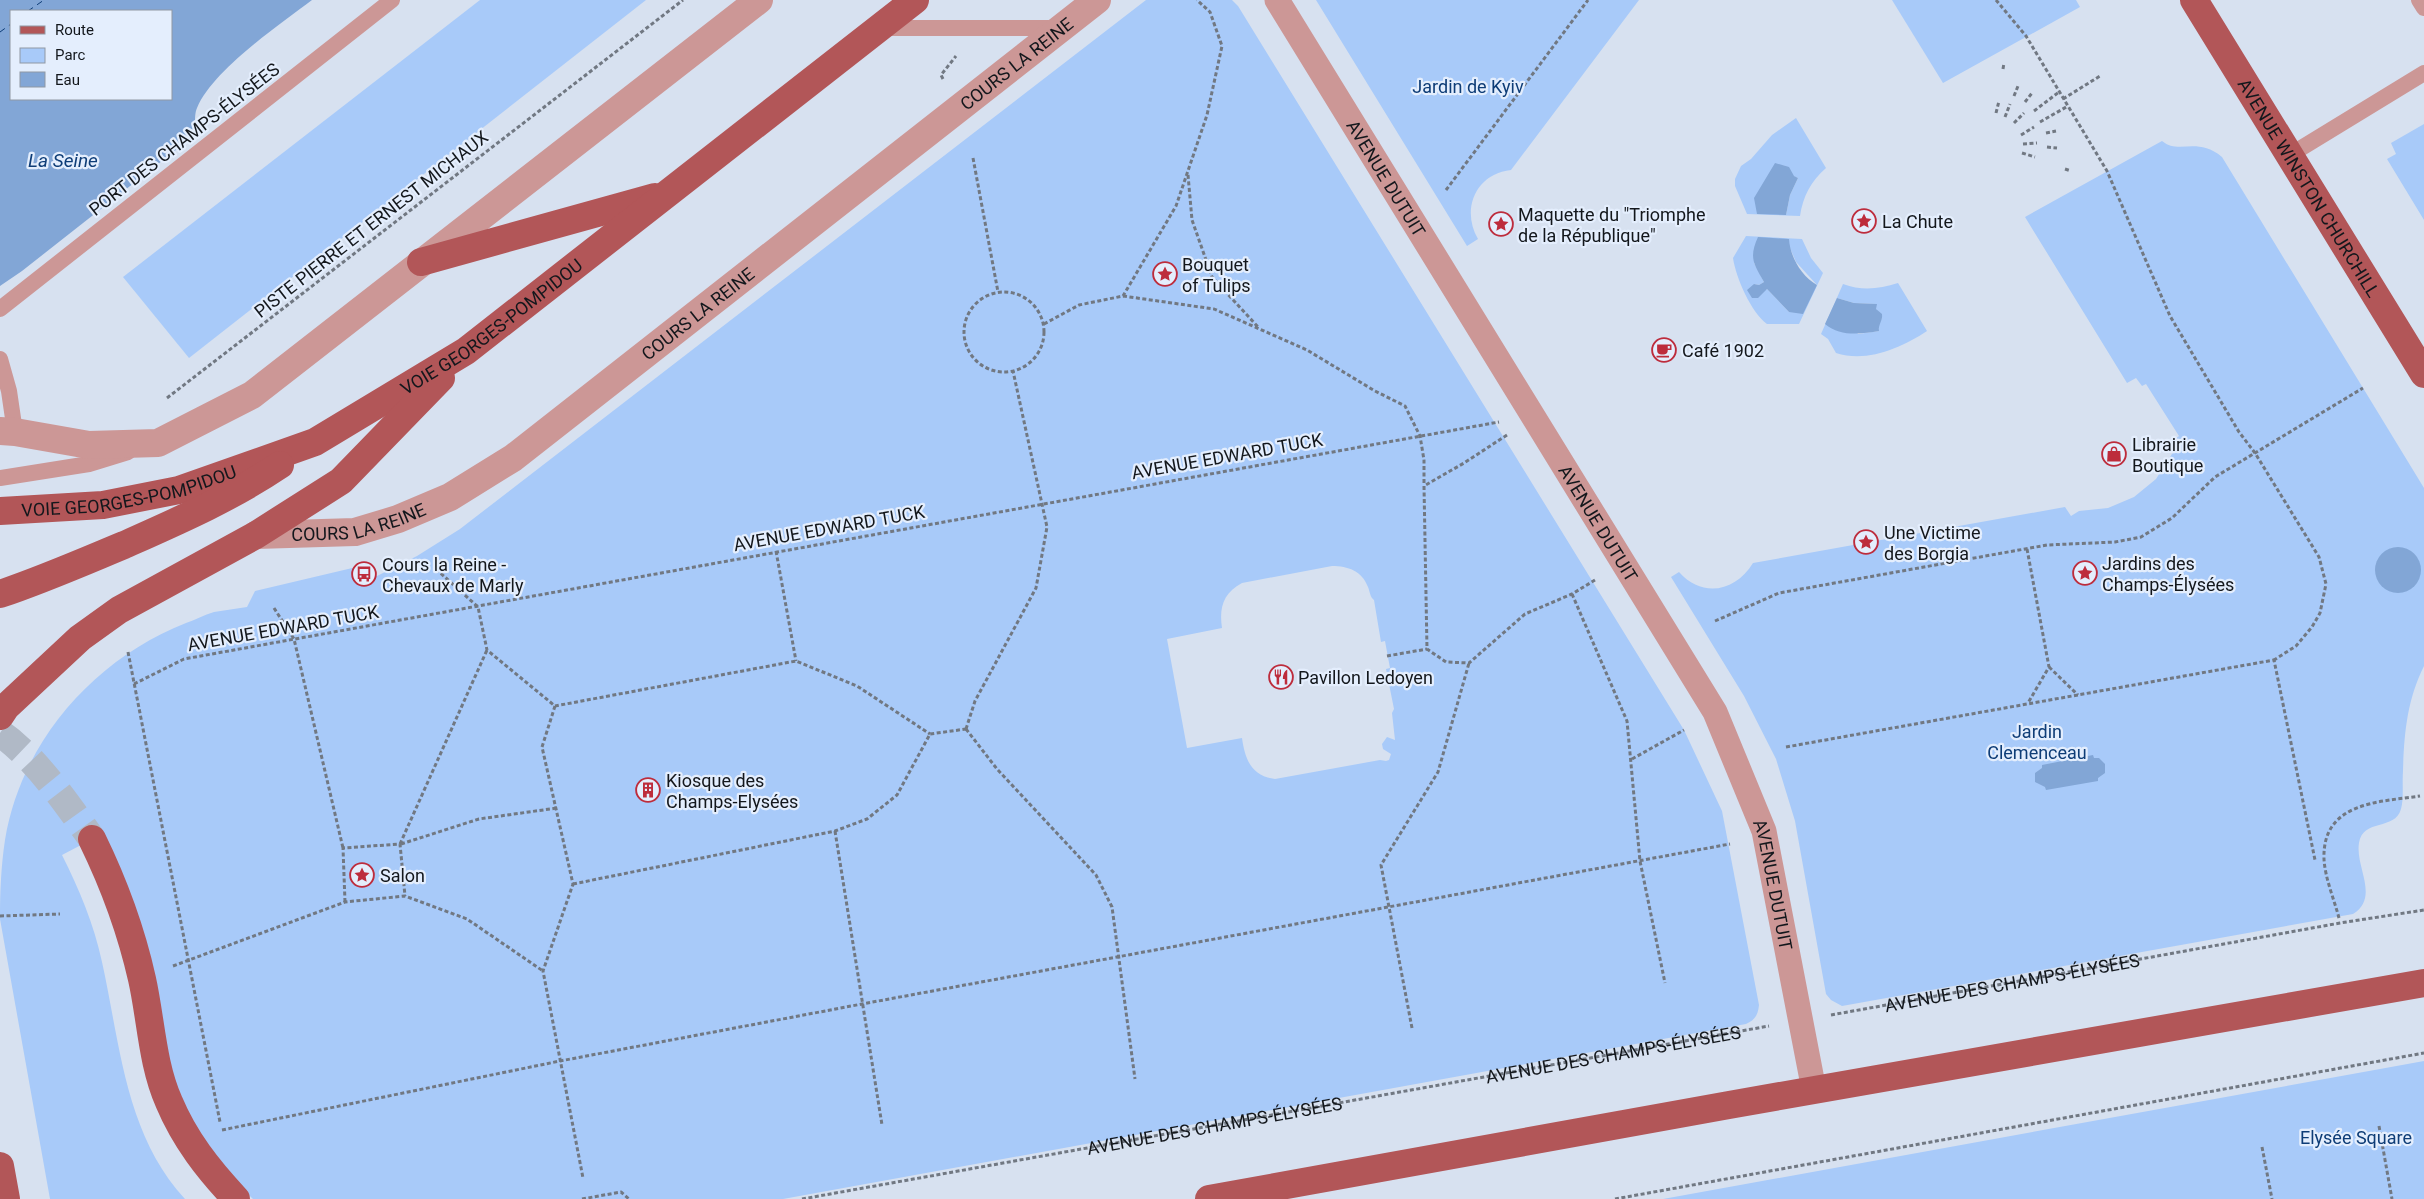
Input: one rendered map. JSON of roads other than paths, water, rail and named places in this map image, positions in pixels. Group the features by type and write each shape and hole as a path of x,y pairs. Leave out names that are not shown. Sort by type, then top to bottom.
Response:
{"main road":[{"name":"VOIE GEORGES-POMPIDOU","path":"0,511 103,505 179,490 315,442 466,351 916,0"},
{"name":"AVENUE WINSTON CHURCHILL","path":"2194,0 2424,374"},
{"path":"421,262 669,193"},
{"name":"COURS LA REINE","path":"0,716 6,707 68,649 111,616 256,535 341,482 466,351"},
{"path":"0,594 30,584 184,520 251,484 315,442"},
{"path":"92,840 112,879 127,924 142,978 158,1062 168,1100 186,1137 209,1170 236,1199"},
{"path":"1209,1199 2424,983"},
{"path":"0,1166 6,1199"}],"street":[{"path":"8,431 89,445 158,443 252,394 759,0"},
{"name":"COURS LA REINE","path":"256,535 355,532 398,518 450,497 513,458 1097,0"},
{"name":"AVENUE DUTUIT","path":"1277,0 1715,712 1764,831 1814,1090"}],"lane":[{"path":"2419,0 2424,8"},
{"name":"PORT DES CHAMPS-ÉLYSÉES","path":"0,309 383,3"},
{"path":"880,28 1060,28"},
{"path":"2290,155 2424,73"},
{"path":"0,359 9,391 8,431"},
{"path":"0,478 89,464 158,443"}],"water":[{"name":"La Seine","path":"0,0 312,0 248,49 205,93 195,115 195,123 200,131 22,271 0,286"},
{"path":"1775,163 1789,167 1794,176 1798,178 1790,195 1786,215 1757,214 1754,198"},
{"path":"1758,237 1789,239 1797,265 1817,285 1803,314 1789,312 1767,289 1758,298 1752,298 1747,290 1754,284 1759,285 1764,282 1757,270 1753,255"},
{"path":"1837,298 1854,303 1877,304 1876,309 1882,314 1879,331 1858,334 1844,333 1825,324"},
{"path":"2398,547 2411,551 2417,557 2421,570 2417,583 2411,589 2398,593 2385,589 2379,583 2375,570 2379,557 2385,551"},
{"path":"2093,755 2094,758 2099,758 2105,764 2105,773 2098,778 2098,781 2046,790 2045,787 2035,782 2035,773 2042,768 2042,765"}],"tunnel":[{"path":"0,733 38,768 92,839"}],"place":[{"name":"La Chute","path":"1864,221"},
{"name":"Maquette du \"Triomphe de la République\"","path":"1501,224"},
{"name":"Bouquet of Tulips","path":"1165,274"},
{"name":"Café 1902","path":"1664,350"},
{"name":"Librairie Boutique","path":"2114,454"},
{"name":"Une Victime des Borgia","path":"1866,542"},
{"name":"Jardins des Champs-Élysées","path":"2085,573"},
{"name":"Cours la Reine - Chevaux de Marly","path":"364,574"},
{"name":"Pavillon Ledoyen","path":"1281,677"},
{"name":"Kiosque des Champs-Elysées","path":"648,790"},
{"name":"Salon","path":"362,875"}],"park label":[{"name":"Jardin de Kyiv","path":"1468,86"},
{"name":"Jardin Clemenceau","path":"2037,741"},
{"name":"Elysée Square","path":"2356,1137"}]}
